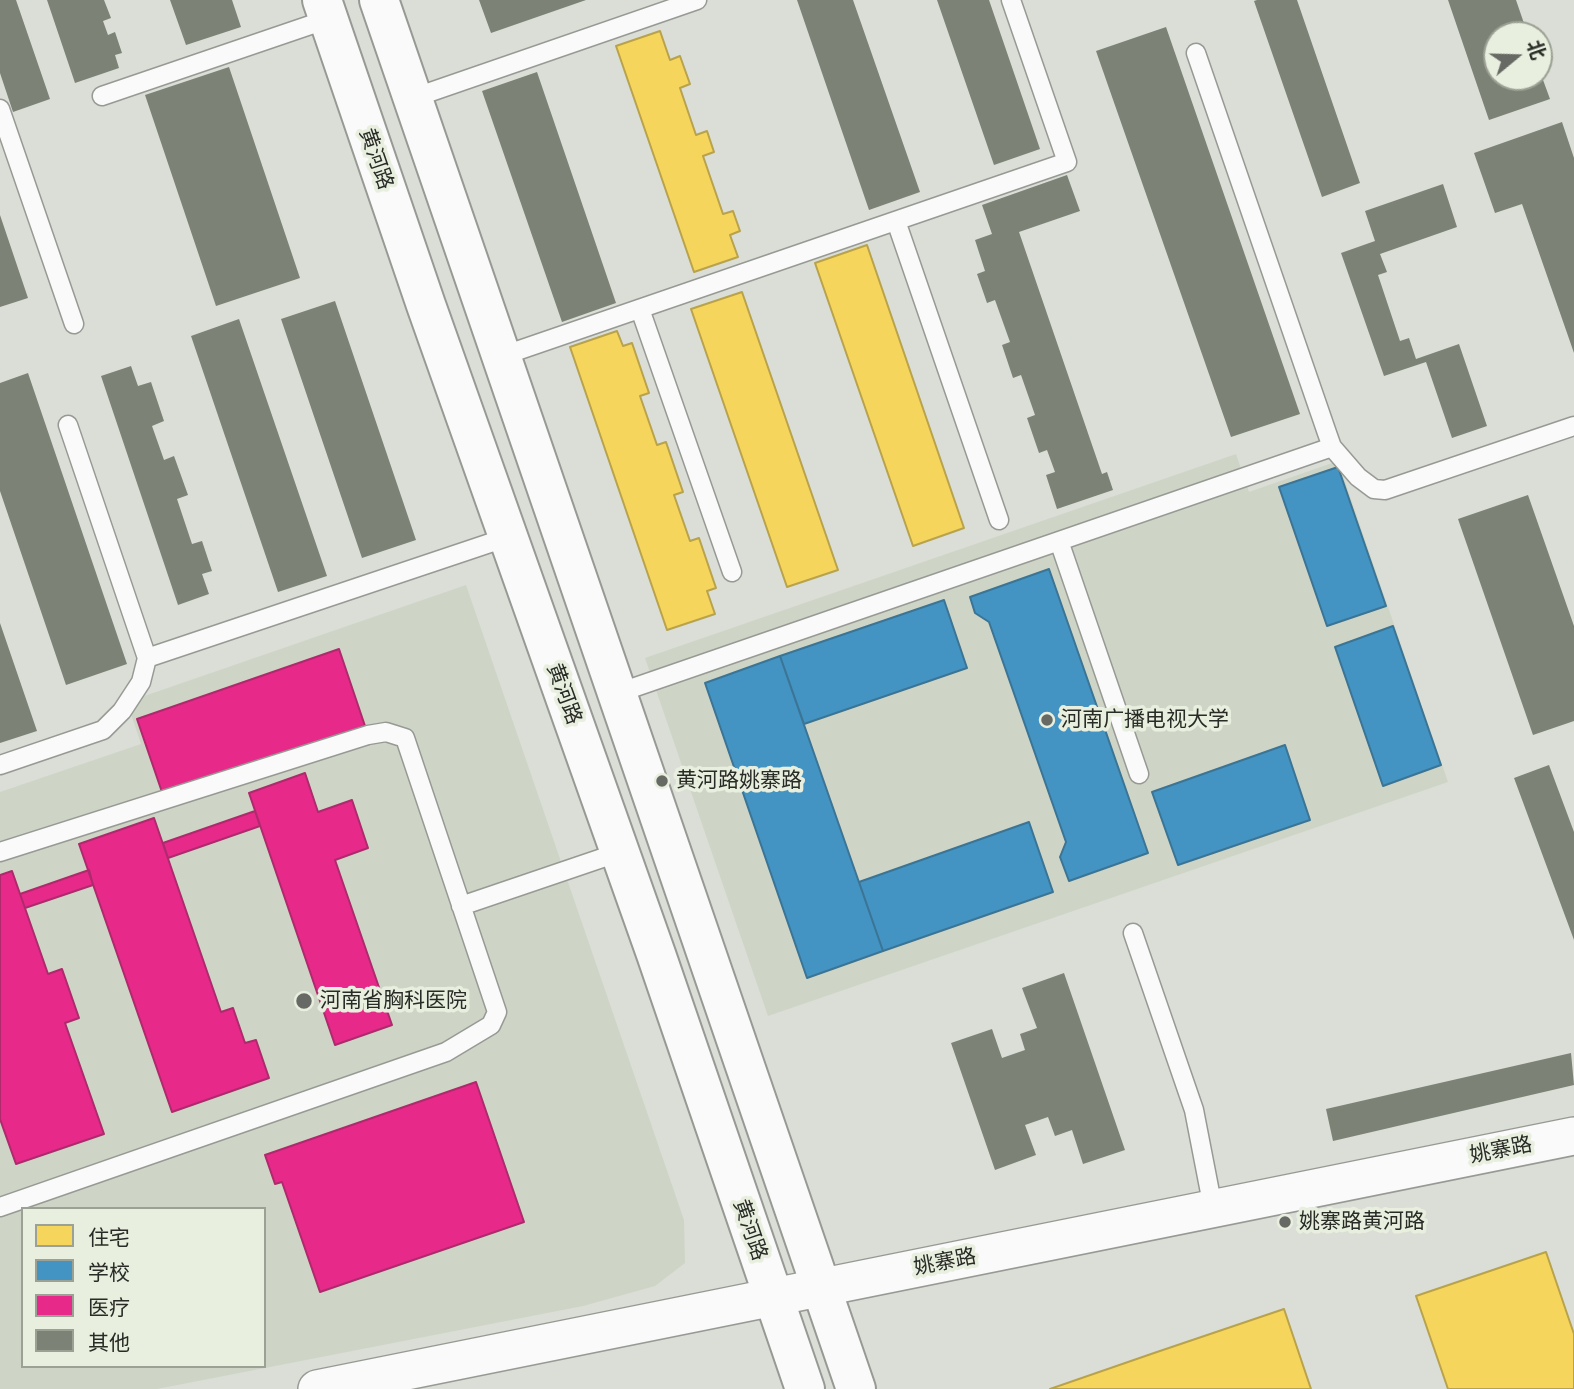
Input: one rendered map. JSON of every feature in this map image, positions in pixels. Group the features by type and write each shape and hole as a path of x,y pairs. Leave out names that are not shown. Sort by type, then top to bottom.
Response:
{"main road":[{"path":"379,0 856,1389"},
{"name":"黄河路","path":"325,9 620,852 804,1389"}],"street":[{"name":"姚寨路","path":"317,1389 1574,1136"}],"lane":[{"path":"413,98 697,0"},
{"path":"502,356 1067,162 1011,0"},
{"path":"102,96 325,9"},
{"path":"1196,53 1332,447 1358,477 1374,489 1385,491 1574,426"},
{"path":"0,109 74,324"},
{"path":"896,221 999,520"},
{"path":"640,309 732,572"},
{"path":"0,765 103,730 122,711 141,682 146,658 68,425"},
{"path":"618,693 1332,447"},
{"path":"146,658 508,537"},
{"path":"1059,541 1139,775"},
{"path":"0,852 368,734 386,732 405,738 497,1012 491,1025 446,1052 0,1208"},
{"path":"461,906 620,852"},
{"path":"1133,933 1194,1110 1213,1208"}],"shaded area":[{"name":"河南广播电视大学","path":"1236,454 1249,492 1338,461 1448,782 768,1016 645,658"},
{"name":"河南省胸科医院","path":"466,585 684,1220 685,1263 655,1286 583,1306 266,1368 266,1207 21,1207 21,1368 265,1368 157,1389 0,1389 0,792 141,744 127,702"}],"building: 住宅":[{"path":"660,31 670,60 680,56 690,84 680,88 696,135 707,131 714,152 703,156 723,214 733,211 740,231 730,235 738,257 694,272 616,46"},
{"path":"867,245 964,528 913,546 815,263"},
{"path":"742,292 838,570 787,587 691,309"},
{"path":"617,331 623,346 632,343 649,393 640,396 657,445 666,442 683,492 674,495 690,541 699,538 716,588 707,591 715,614 667,630 570,347"},
{"path":"1546,1252 1574,1334 1574,1389 1448,1389 1416,1296"},
{"path":"1284,1309 1311,1389 1050,1389 1154,1353"}],"building: 学校":[{"path":"1338,467 1386,606 1327,626 1279,487"},
{"path":"1049,569 1148,853 1069,881 1060,857 1066,842 989,622 975,613 970,597"},
{"path":"944,600 967,668 804,724 780,656"},
{"path":"1393,626 1441,765 1383,786 1335,647"},
{"path":"780,656 883,951 807,978 705,683"},
{"path":"1285,745 1310,820 1178,865 1152,792"},
{"path":"1029,822 1053,892 883,951 859,882"}],"building: 医疗":[{"path":"339,649 365,726 163,795 137,719"},
{"path":"305,773 318,812 352,800 368,848 335,860 392,1025 335,1045 249,793"},
{"path":"255,811 260,826 168,858 163,843"},
{"path":"154,818 221,1012 233,1008 245,1043 256,1040 269,1078 172,1112 79,844"},
{"path":"89,870 93,885 25,908 20,894"},
{"path":"12,871 48,974 62,969 79,1018 65,1023 104,1134 16,1164 0,1119 0,875"},
{"path":"476,1082 524,1222 320,1292 282,1182 275,1184 265,1155"}],"building: 其他":[{"path":"0,0 16,0 50,99 13,112 0,73"},
{"path":"47,0 104,0 111,18 103,21 108,35 115,32 122,53 115,55 119,68 75,83"},
{"path":"170,0 232,0 241,27 186,45"},
{"path":"479,0 586,0 491,33"},
{"path":"797,0 853,0 920,192 869,210"},
{"path":"937,0 989,0 1040,149 994,165"},
{"path":"1297,0 1360,183 1322,197 1254,1"},
{"path":"1448,0 1516,0 1523,21 1483,21 1483,91 1547,91 1550,99 1489,120"},
{"path":"1166,27 1300,414 1231,437 1096,51"},
{"path":"229,67 300,278 216,306 145,95"},
{"path":"537,72 616,303 562,322 482,91"},
{"path":"1562,122 1574,158 1574,353 1522,204 1495,213 1474,153"},
{"path":"1067,175 1080,211 1019,232 1102,474 1107,472 1113,490 1057,509 1046,475 1055,472 1047,450 1039,453 1027,418 1035,415 1021,375 1013,378 1002,345 1010,342 995,300 987,303 977,274 985,271 975,240 992,234 982,205"},
{"path":"1443,184 1457,227 1380,254 1387,272 1378,275 1400,341 1409,338 1416,359 1459,344 1487,426 1452,438 1426,362 1384,376 1341,253 1375,241 1365,211"},
{"path":"0,215 28,298 0,307"},
{"path":"335,301 416,540 362,558 281,319"},
{"path":"239,319 327,576 278,592 191,336"},
{"path":"131,366 138,386 151,382 164,421 152,426 164,460 174,456 188,495 177,499 192,544 202,541 212,571 202,574 209,594 178,605 101,376"},
{"path":"28,373 127,664 66,685 0,491 0,383"},
{"path":"1528,495 1574,626 1574,721 1533,735 1458,519"},
{"path":"0,623 37,731 0,743"},
{"path":"1549,765 1574,832 1574,940 1514,778"},
{"path":"1064,973 1125,1150 1083,1164 1072,1130 1055,1136 1048,1117 1025,1125 1036,1155 995,1170 951,1043 992,1029 1002,1058 1025,1050 1020,1034 1037,1028 1022,988"},
{"path":"1571,1053 1574,1085 1333,1141 1326,1109"}],"place":[{"name":"河南广播电视大学","path":"1047,720"},
{"name":"黄河路姚寨路","path":"662,781"},
{"name":"河南省胸科医院","path":"304,1001"},
{"name":"姚寨路黄河路","path":"1285,1222"}]}
